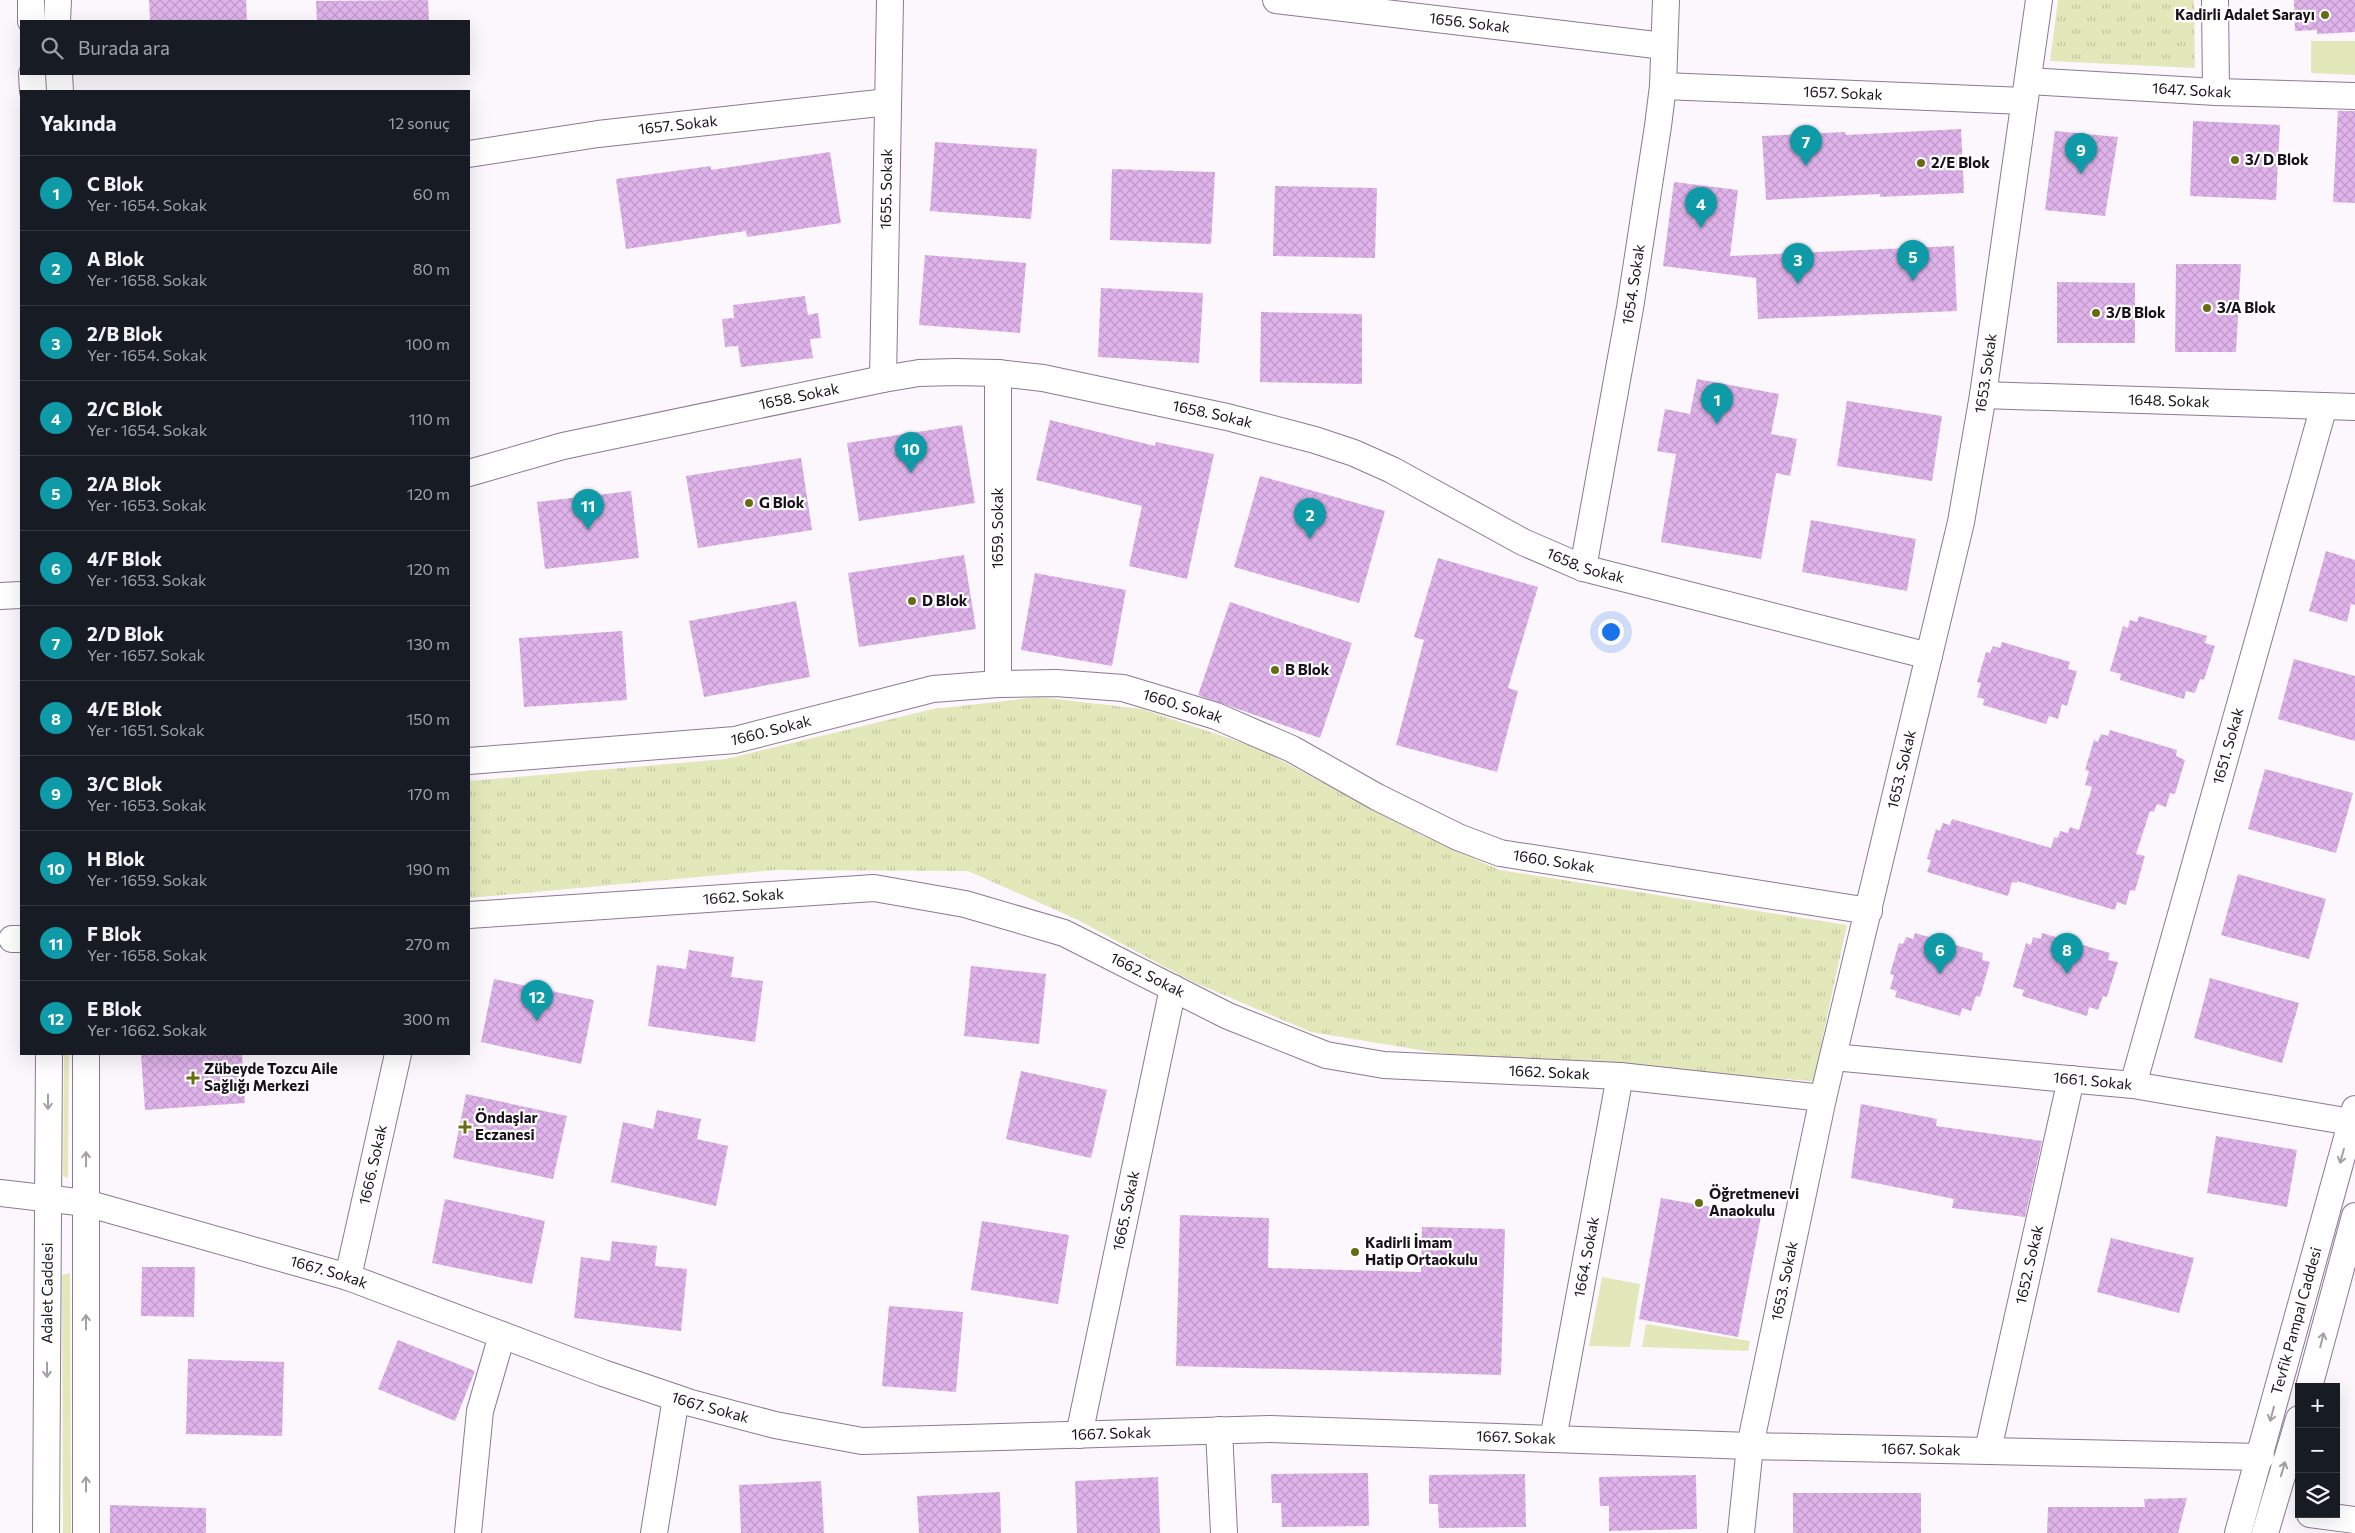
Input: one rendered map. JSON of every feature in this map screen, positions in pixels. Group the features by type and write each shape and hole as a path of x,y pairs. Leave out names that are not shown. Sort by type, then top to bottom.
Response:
{"street":[{"path":"31,0 31,20"},
{"path":"57,20 58,0"},
{"name":"1655. Sokak","path":"883,379 890,0"},
{"name":"1656. Sokak","path":"1276,0 1664,46"},
{"name":"1654. Sokak","path":"1583,568 1630,308 1663,86 1666,0"},
{"name":"1653. Sokak","path":"1741,1533 1750,1446 1832,1056 1869,911 1959,531 1983,395 2039,0"},
{"path":"2215,0 2216,92"},
{"path":"32,75 33,90"},
{"path":"59,75 60,90"},
{"name":"1657. Sokak","path":"1663,86 2026,91"},
{"name":"1647. Sokak","path":"2026,91 2216,92 2355,96"},
{"name":"1657. Sokak","path":"470,154 598,134 888,102"},
{"name":"1658. Sokak","path":"470,472 563,446 883,379 919,373 998,373 1053,380 1227,417 1315,440 1354,453 1392,470 1523,542 1583,568 1928,656"},
{"name":"1659. Sokak","path":"998,373 998,684"},
{"name":"1648. Sokak","path":"1983,395 2355,407"},
{"name":"1651. Sokak","path":"2134,1085 2324,406"},
{"path":"0,596 20,595"},
{"name":"1660. Sokak","path":"470,761 736,740 932,690 998,684 1056,683 1123,688 1216,716 1292,749 1377,797 1450,833 1500,853 1869,911"},
{"name":"1662. Sokak","path":"470,915 874,888 965,904 1064,933 1228,1016 1326,1055 1384,1064 1620,1076 1823,1098"},
{"name":"1665. Sokak","path":"1079,1435 1173,988"},
{"name":"Adalet Caddesi","path":"46,1533 49,1055"},
{"path":"86,1055 86,1533"},
{"name":"1666. Sokak","path":"348,1277 398,1055"},
{"name":"1661. Sokak","path":"1832,1056 2134,1085 2353,1116"},
{"name":"1664. Sokak","path":"1553,1439 1620,1076"},
{"name":"1652. Sokak","path":"1988,1450 2071,1080"},
{"name":"Tevfik Pampal Caddesi","path":"2238,1533 2353,1116"},
{"name":"1667. Sokak","path":"0,1193 48,1197 86,1203 348,1277 676,1398 776,1425 862,1441 1270,1429 1750,1446 2260,1457"},
{"name":"Tevfik Pampal Caddesi","path":"2310,1383 2355,1216"},
{"path":"2345,1252 2355,1286"},
{"path":"468,1533 480,1411 502,1335"},
{"path":"654,1533 676,1398"},
{"path":"2268,1521 2297,1428"},
{"path":"1219,1430 1224,1533"},
{"path":"2268,1521 2295,1514"},
{"path":"2340,1518 2355,1520"}],"green space":[{"path":"2058,0 2194,0 2195,68 2050,61"},
{"path":"2311,41 2355,41 2355,75 2311,73"},
{"path":"1039,697 1142,709 1258,748 1421,835 1500,870 1847,925 1813,1081 1438,1053 1311,1032 1191,981 1076,919 968,871 774,870 470,898 470,781 726,759 933,709"},
{"path":"64,1055 69,1055 68,1178 63,1176"},
{"path":"70,1273 71,1533 63,1533 62,1275"},
{"path":"1602,1277 1640,1284 1630,1347 1589,1346"},
{"path":"1646,1324 1750,1341 1748,1351 1642,1347"}],"building":[{"path":"149,0 246,0 247,20 150,20"},
{"path":"428,0 429,20 317,20 316,1"},
{"name":"Kadirli Adalet Sarayı","path":"2294,0 2355,0 2355,32 2317,34 2317,30 2295,31"},
{"path":"2338,111 2355,111 2355,203 2333,202"},
{"name":"3/ D Blok","path":"2193,121 2280,125 2276,200 2190,196"},
{"path":"1961,129 1964,193 1880,197 1880,194 1766,200 1762,136 1845,132 1846,135"},
{"path":"2055,131 2118,137 2105,216 2045,210"},
{"path":"935,142 1037,149 1031,219 930,211"},
{"path":"830,152 841,223 747,237 746,231 626,249 616,179 711,166 711,170"},
{"path":"1112,169 1215,172 1211,244 1110,240"},
{"path":"1674,182 1738,190 1730,256 1954,246 1957,311 1758,319 1756,278 1663,266"},
{"path":"1275,186 1377,188 1375,258 1273,256"},
{"path":"925,255 1026,263 1020,333 919,325"},
{"name":"3/A Blok","path":"2176,264 2241,264 2236,352 2175,352"},
{"name":"3/B Blok","path":"2057,282 2135,283 2135,343 2057,343"},
{"path":"1101,288 1203,293 1199,363 1098,357"},
{"path":"805,296 808,315 818,313 821,338 810,339 813,358 741,367 738,346 725,347 722,319 734,318 733,305"},
{"path":"1261,312 1362,314 1362,384 1260,382"},
{"path":"1697,379 1779,394 1771,434 1797,439 1790,476 1776,473 1761,559 1661,542 1676,454 1657,451 1665,409 1690,414"},
{"path":"1847,401 1942,416 1932,481 1837,466"},
{"path":"1050,420 1155,446 1156,442 1214,454 1187,579 1129,566 1142,506 1036,480"},
{"path":"962,425 975,503 859,521 847,443"},
{"name":"G Blok","path":"801,458 812,530 698,548 686,476"},
{"path":"1260,476 1385,511 1359,603 1234,567"},
{"path":"631,491 639,558 545,569 537,502"},
{"path":"1811,520 1916,539 1907,591 1802,572"},
{"path":"2326,551 2355,560 2355,605 2351,604 2347,622 2309,611"},
{"name":"D Blok","path":"964,555 976,629 859,647 848,573"},
{"path":"1438,558 1538,587 1508,688 1518,691 1497,772 1396,745 1424,640 1414,637"},
{"path":"1035,573 1126,590 1112,666 1021,650"},
{"path":"796,601 810,677 704,697 689,621"},
{"name":"B Blok","path":"1230,602 1352,643 1320,738 1198,695"},
{"path":"2139,616 2207,636 2205,643 2215,646 2204,680 2200,679 2195,693 2186,691 2184,699 2120,680 2121,674 2110,671 2123,626 2128,628 2130,620 2137,622"},
{"path":"622,631 627,700 524,707 519,638"},
{"path":"2002,642 2070,662 2068,669 2077,671 2067,706 2062,704 2058,719 2049,716 2046,724 1983,705 1984,699 1977,697 1981,683 1977,682 1986,652 1990,653 1993,646 2000,648"},
{"path":"2294,659 2355,676 2355,741 2278,719"},
{"path":"2110,730 2177,750 2176,756 2185,760 2175,794 2170,793 2166,807 2157,804 2154,812 2150,811 2136,854 2145,856 2135,891 2130,890 2126,905 2117,902 2115,910 2017,881 2017,883 2012,882 2008,896 1927,872 1931,860 1927,859 1936,829 1940,831 1943,823 1950,825 1952,819 2051,848 2054,837 2058,838 2060,831 2068,833 2070,827 2079,830 2092,787 2085,785 2089,771 2085,770 2094,740 2098,742 2101,734 2108,736"},
{"path":"2265,769 2353,793 2336,853 2248,829"},
{"path":"2238,874 2326,899 2309,959 2221,935"},
{"path":"1915,933 1983,953 1982,960 1990,962 1980,997 1976,996 1971,1011 1962,1008 1960,1016 1895,997 1897,991 1890,989 1894,975 1890,974 1899,943 1903,944 1906,937 1913,939"},
{"path":"2042,933 2110,953 2108,960 2118,962 2107,997 2103,996 2098,1010 2089,1007 2087,1016 2022,996 2024,990 2013,987 2026,943 2031,945 2033,937 2041,939"},
{"path":"689,950 734,957 731,977 763,981 755,1042 648,1026 657,965 686,969"},
{"path":"971,966 1046,974 1039,1044 964,1036"},
{"path":"2210,978 2299,1003 2282,1063 2194,1038"},
{"path":"494,979 594,1000 581,1064 481,1042"},
{"name":"Zübeyde Tozcu Aile Sağlığı Merkezi","path":"141,1055 242,1055 245,1103 145,1110"},
{"path":"1021,1071 1107,1090 1091,1158 1006,1139"},
{"path":"466,1094 567,1116 553,1179 453,1158"},
{"path":"1861,1104 1937,1119 1936,1126 2042,1141 2025,1217 1952,1208 1954,1199 1851,1178"},
{"path":"657,1110 701,1119 697,1139 728,1146 716,1206 611,1182 623,1122 653,1129"},
{"path":"2216,1136 2297,1150 2287,1207 2207,1193"},
{"path":"1661,1198 1761,1216 1738,1337 1639,1319"},
{"path":"445,1199 545,1221 532,1284 432,1263"},
{"path":"1180,1215 1269,1218 1268,1268 1421,1272 1422,1227 1505,1229 1501,1375 1176,1366"},
{"path":"982,1221 1069,1235 1058,1304 971,1290"},
{"path":"2111,1238 2194,1258 2179,1313 2097,1292"},
{"path":"612,1241 657,1246 655,1266 687,1269 681,1331 574,1318 581,1257 610,1261"},
{"path":"142,1267 195,1267 194,1317 141,1316"},
{"path":"889,1306 963,1312 956,1392 882,1386"},
{"path":"398,1340 475,1371 455,1421 378,1389"},
{"path":"188,1359 284,1362 282,1436 186,1434"},
{"path":"1368,1473 1369,1526 1282,1527 1281,1503 1272,1503 1271,1474"},
{"path":"1525,1474 1526,1527 1439,1528 1438,1504 1429,1504 1429,1475"},
{"path":"1696,1475 1697,1529 1609,1531 1609,1506 1600,1506 1599,1477"},
{"path":"1158,1477 1160,1533 1077,1533 1075,1481"},
{"path":"821,1481 824,1533 741,1533 739,1485"},
{"path":"1000,1492 1001,1533 919,1533 917,1496"},
{"path":"1793,1493 1921,1493 1921,1533 1793,1533"},
{"path":"2187,1498 2178,1533 2047,1533 2048,1507 2145,1507 2144,1499"},
{"path":"110,1505 206,1508 206,1533 110,1533"}],"place":[{"name":"Kadirli Adalet Sarayı","path":"2325,15"},
{"name":"3/ D Blok","path":"2235,160"},
{"name":"2/E Blok","path":"1921,163"},
{"name":"2/D Blok","path":"1806,166"},
{"name":"3/C Blok","path":"2081,174"},
{"name":"2/C Blok","path":"1701,228"},
{"name":"2/A Blok","path":"1913,281"},
{"name":"2/B Blok","path":"1798,284"},
{"name":"3/A Blok","path":"2207,308"},
{"name":"3/B Blok","path":"2096,313"},
{"name":"C Blok","path":"1717,424"},
{"name":"H Blok","path":"911,473"},
{"name":"G Blok","path":"749,503"},
{"name":"F Blok","path":"588,530"},
{"name":"A Blok","path":"1310,539"},
{"name":"D Blok","path":"912,601"},
{"name":"B Blok","path":"1275,670"},
{"name":"4/F Blok","path":"1940,974"},
{"name":"4/E Blok","path":"2067,974"},
{"name":"E Blok","path":"537,1021"},
{"name":"Zübeyde Tozcu Aile Sağlığı Merkezi","path":"193,1078"},
{"name":"Öndaşlar Eczanesi","path":"465,1127"},
{"name":"Öğretmenevi Anaokulu","path":"1699,1203"},
{"name":"Kadirli İmam Hatip Ortaokulu","path":"1355,1252"}]}
